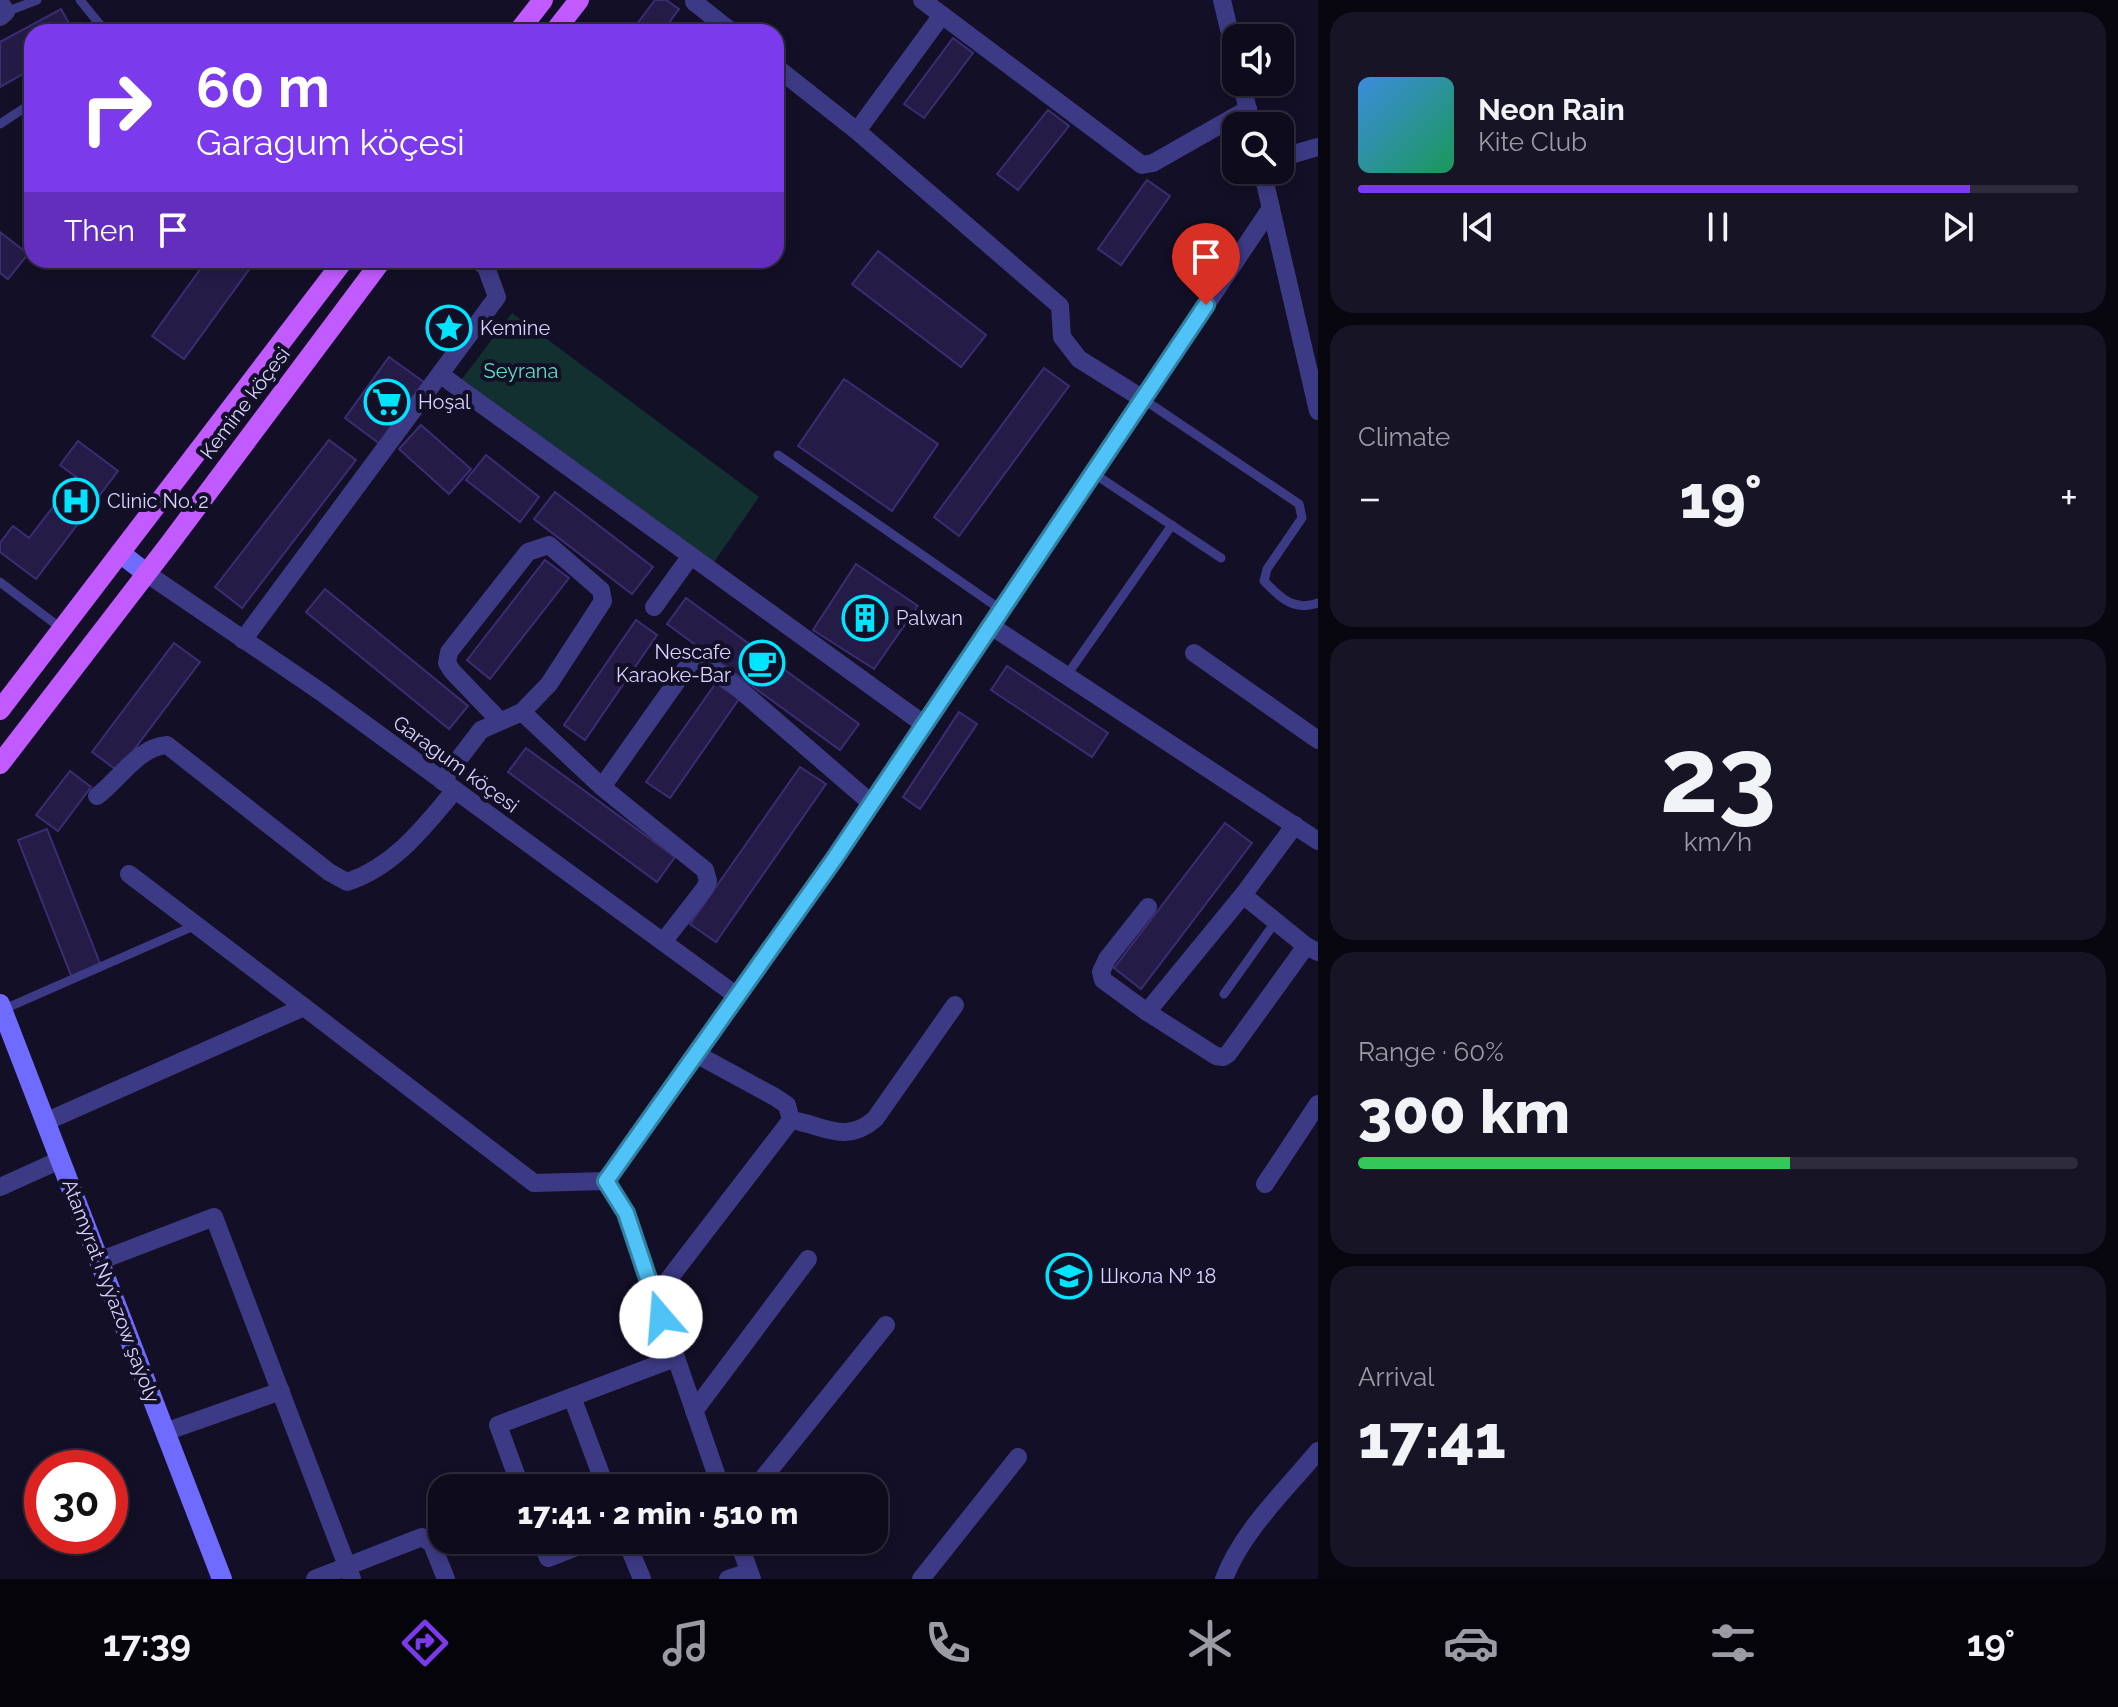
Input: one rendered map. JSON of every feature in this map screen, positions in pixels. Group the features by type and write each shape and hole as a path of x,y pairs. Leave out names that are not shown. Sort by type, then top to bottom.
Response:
{"main road":[{"path":"524,24 543,0"},
{"path":"560,24 579,0"},
{"name":"Kemine köçesi","path":"0,710 338,268"},
{"name":"Kemine köçesi","path":"0,764 376,268"}],"street":[{"path":"1222,0 1228,24"},
{"path":"694,2 722,24"},
{"path":"857,131 934,6 1142,165 1153,163 1222,131"},
{"path":"784,73 857,131 1060,306 1062,337 1079,359 1143,399"},
{"path":"1294,154 1318,147"},
{"path":"1265,184 1317,399"},
{"path":"606,1181 925,725 1271,208"},
{"path":"243,640 497,297 486,268"},
{"path":"441,375 925,725"},
{"path":"97,796 145,751 167,745 329,872 347,882 370,875 414,839 481,730 522,712 549,684 603,601 601,590 549,545 528,552 449,652 447,663 452,671 500,721"},
{"path":"120,553 146,573"},
{"path":"654,607 690,557"},
{"name":"Garagum köçesi","path":"146,573 321,692 737,996"},
{"path":"996,618 1067,675 1318,841"},
{"path":"1194,653 1318,740"},
{"path":"602,787 687,667 693,661 700,660 761,707 871,803"},
{"path":"522,712 602,787 691,857 707,876 705,888 663,942"},
{"path":"1147,1012 1243,895 1295,825"},
{"path":"129,874 534,1183 606,1181"},
{"path":"1148,907 1107,959 1101,972 1103,980 1200,1047 1223,1057 1312,949 1243,895"},
{"path":"791,1120 845,1134 865,1127 875,1119 955,1005"},
{"name":"Atamyrat Nyýazow şaýoly","path":"1,1007 222,1579"},
{"path":"45,1122 304,1007"},
{"path":"696,1054 787,1105 791,1120"},
{"path":"1265,1184 1318,1104"},
{"path":"655,1297 791,1120"},
{"path":"0,1187 60,1160"},
{"path":"606,1181 626,1213 716,1474"},
{"path":"99,1261 214,1217 350,1572"},
{"path":"694,1411 808,1259"},
{"path":"766,1474 886,1325"},
{"path":"516,1474 498,1425 675,1358"},
{"path":"165,1432 281,1391"},
{"path":"572,1397 601,1474"},
{"path":"1224,1579 1249,1535 1318,1451"},
{"path":"921,1579 1018,1457"},
{"path":"315,1579 350,1572 422,1537 432,1544 446,1579"},
{"path":"632,1554 642,1579"},
{"path":"728,1579 750,1575 743,1554"}],"lane":[{"path":"2,10 37,0"},
{"path":"80,0 100,24"},
{"path":"0,124 24,108"},
{"path":"1143,399 1299,504 1302,518 1267,569 1264,581 1287,603 1306,607 1318,603"},
{"path":"778,455 996,618"},
{"path":"1093,473 1221,558"},
{"path":"1067,675 1172,525"},
{"path":"0,582 62,629"},
{"path":"1224,994 1276,921"},
{"path":"1,1007 196,925"}],"green space":[{"name":"Seyrana","path":"512,313 759,497 714,562 462,379"}],"building":[{"path":"655,0 666,0 679,9 668,24 637,24"},
{"path":"61,9 69,24 33,24"},
{"path":"24,29 24,74 0,87 0,42"},
{"path":"953,38 973,53 924,118 904,104"},
{"path":"1048,110 1069,126 1018,190 997,174"},
{"path":"1147,180 1170,196 1121,265 1098,249"},
{"path":"0,232 24,251 24,259 8,279 0,273"},
{"path":"878,251 986,335 961,367 852,284"},
{"path":"201,268 250,268 184,359 152,336"},
{"name":"Hoşal","path":"389,357 428,385 384,447 345,418"},
{"path":"1044,368 1069,386 959,536 934,517"},
{"path":"844,379 938,444 892,511 798,446"},
{"path":"421,425 471,469 449,494 399,449"},
{"path":"329,440 356,460 242,608 215,587"},
{"name":"Clinic No. 2","path":"78,441 118,471 36,579 0,552 0,543 13,526 29,538 76,477 60,465"},
{"path":"486,455 539,497 520,522 466,480"},
{"path":"555,492 653,567 632,594 534,519"},
{"path":"545,560 569,578 490,679 467,660"},
{"name":"Palwan","path":"856,564 918,606 874,669 813,630"},
{"path":"325,589 468,706 449,729 306,612"},
{"path":"686,598 859,724 840,750 667,624"},
{"path":"636,620 657,635 585,740 564,725"},
{"path":"174,643 200,662 118,771 92,752"},
{"path":"1007,666 1108,733 1092,757 991,690"},
{"path":"716,683 739,699 670,798 646,782"},
{"path":"959,712 977,724 920,809 903,797"},
{"path":"526,748 675,857 657,882 508,772"},
{"path":"800,767 826,784 716,942 690,924"},
{"path":"70,771 91,787 58,831 36,815"},
{"path":"1225,823 1252,843 1141,989 1114,968"},
{"path":"47,829 101,966 72,978 18,840"}],"place":[{"name":"Kemine","path":"449,328"},
{"name":"Hoşal","path":"387,402"},
{"name":"Clinic No. 2","path":"76,501"},
{"name":"Palwan","path":"865,618"},
{"name":"Nescafe Karaoke-Bar","path":"762,663"},
{"name":"Школа № 18","path":"1069,1276"}],"route":[{"path":"661,1317 626,1213 606,1181 835,858 1206,305"}]}
